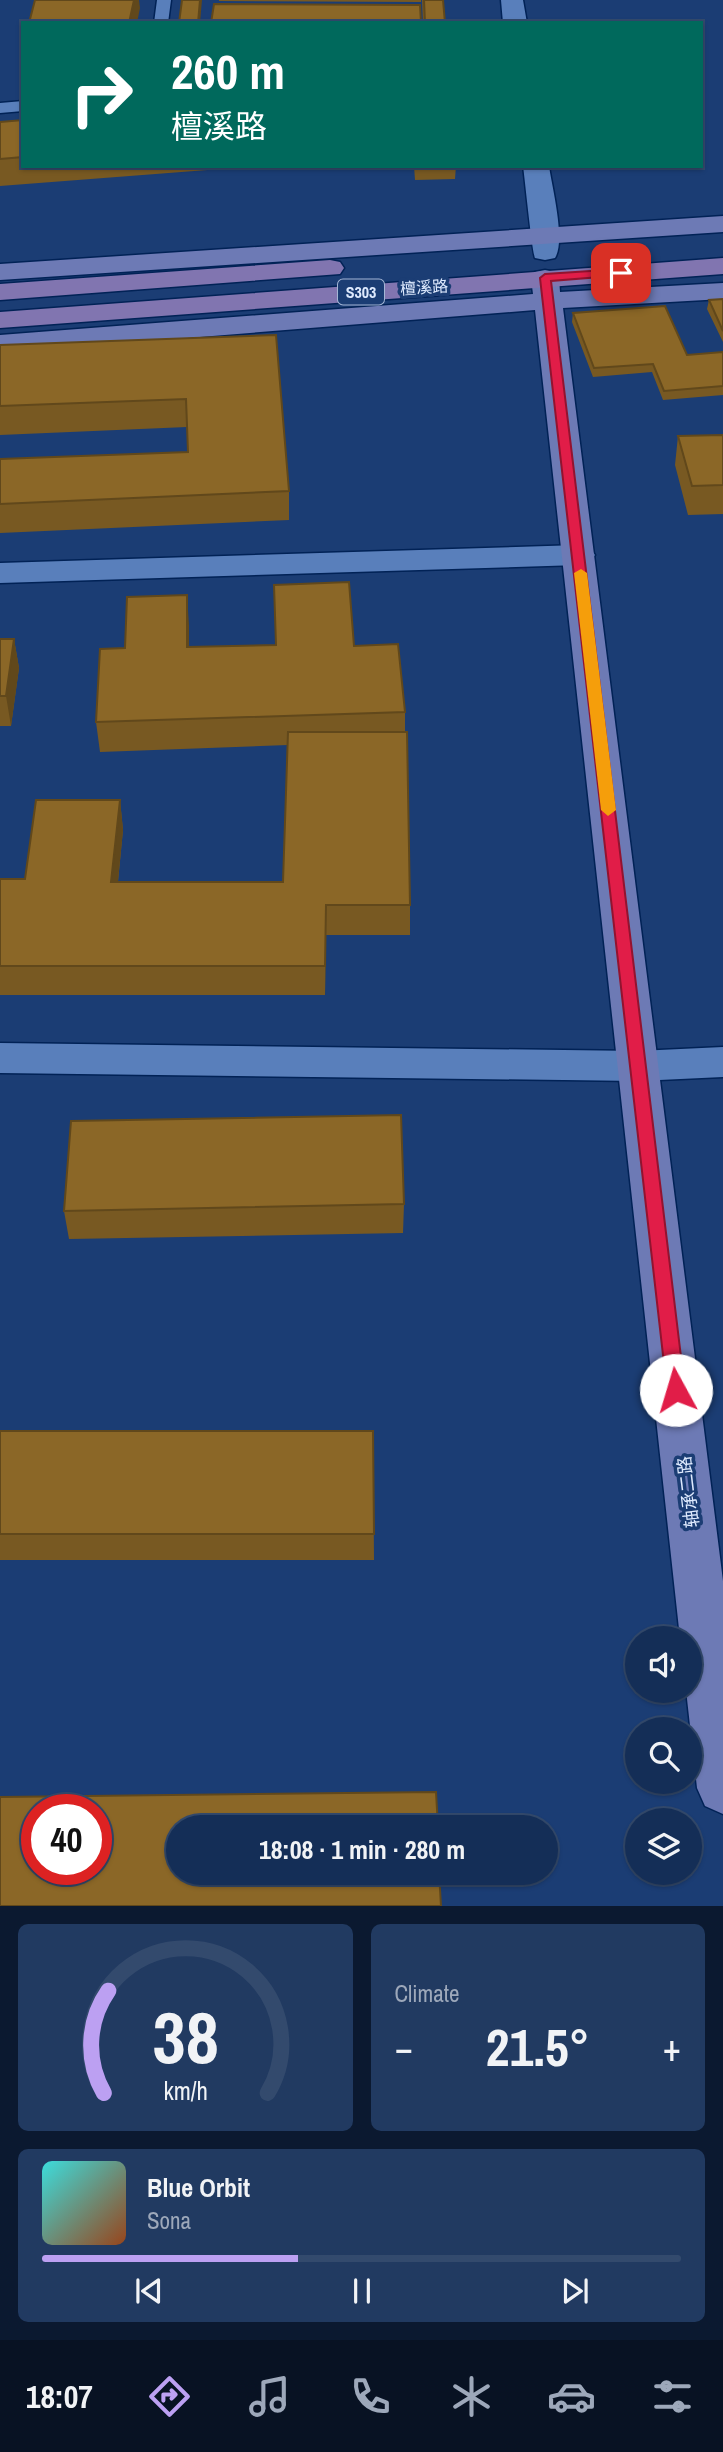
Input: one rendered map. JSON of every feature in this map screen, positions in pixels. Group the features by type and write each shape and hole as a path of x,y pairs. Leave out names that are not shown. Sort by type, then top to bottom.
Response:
{"main road":[{"name":"檀溪路","path":"0,320 546,267 723,240"},
{"name":"檀溪路","path":"0,292 546,267 723,266"}],"street":[{"path":"512,0 515,21"},
{"name":"轴承二路","path":"536,168 723,1788"},
{"path":"0,344 546,267 723,224"},
{"path":"0,272 546,267 723,290"},
{"path":"0,573 579,555"},
{"path":"0,1058 638,1066 723,1062"}],"lane":[{"path":"162,21 164,0"},
{"path":"0,108 21,106"}],"building":[{"path":"35,0 134,0 129,21 30,21"},
{"path":"182,0 200,0 198,21 179,21"},
{"path":"424,0 443,0 445,21 425,21"},
{"path":"214,4 420,5 421,21 211,21"},
{"path":"21,120 21,157 0,159 0,122"},
{"path":"723,299 723,331 709,300"},
{"path":"665,306 687,355 723,352 723,386 664,391 653,364 594,368 573,313"},
{"path":"276,335 289,491 0,504 0,459 188,452 186,399 0,406 0,345"},
{"path":"723,435 723,485 692,486 678,436"},
{"path":"349,582 354,646 398,644 405,712 96,722 100,649 125,648 127,597 187,595 187,647 276,645 274,585"},
{"path":"0,639 14,639 6,696 0,696"},
{"path":"288,732 407,732 410,905 326,905 325,966 0,966 0,879 25,879 36,800 120,800 111,882 283,882"},
{"path":"401,1115 404,1204 64,1211 71,1121"},
{"path":"0,1431 373,1431 374,1534 0,1534"},
{"path":"436,1792 437,1815 166,1815 166,1885 440,1885 441,1906 0,1906 0,1797 21,1797 21,1885 112,1885 112,1796"}],"slow traffic":[{"path":"581,573 608,810"}],"route":[{"path":"621,273 545,278 676,1390"}]}
